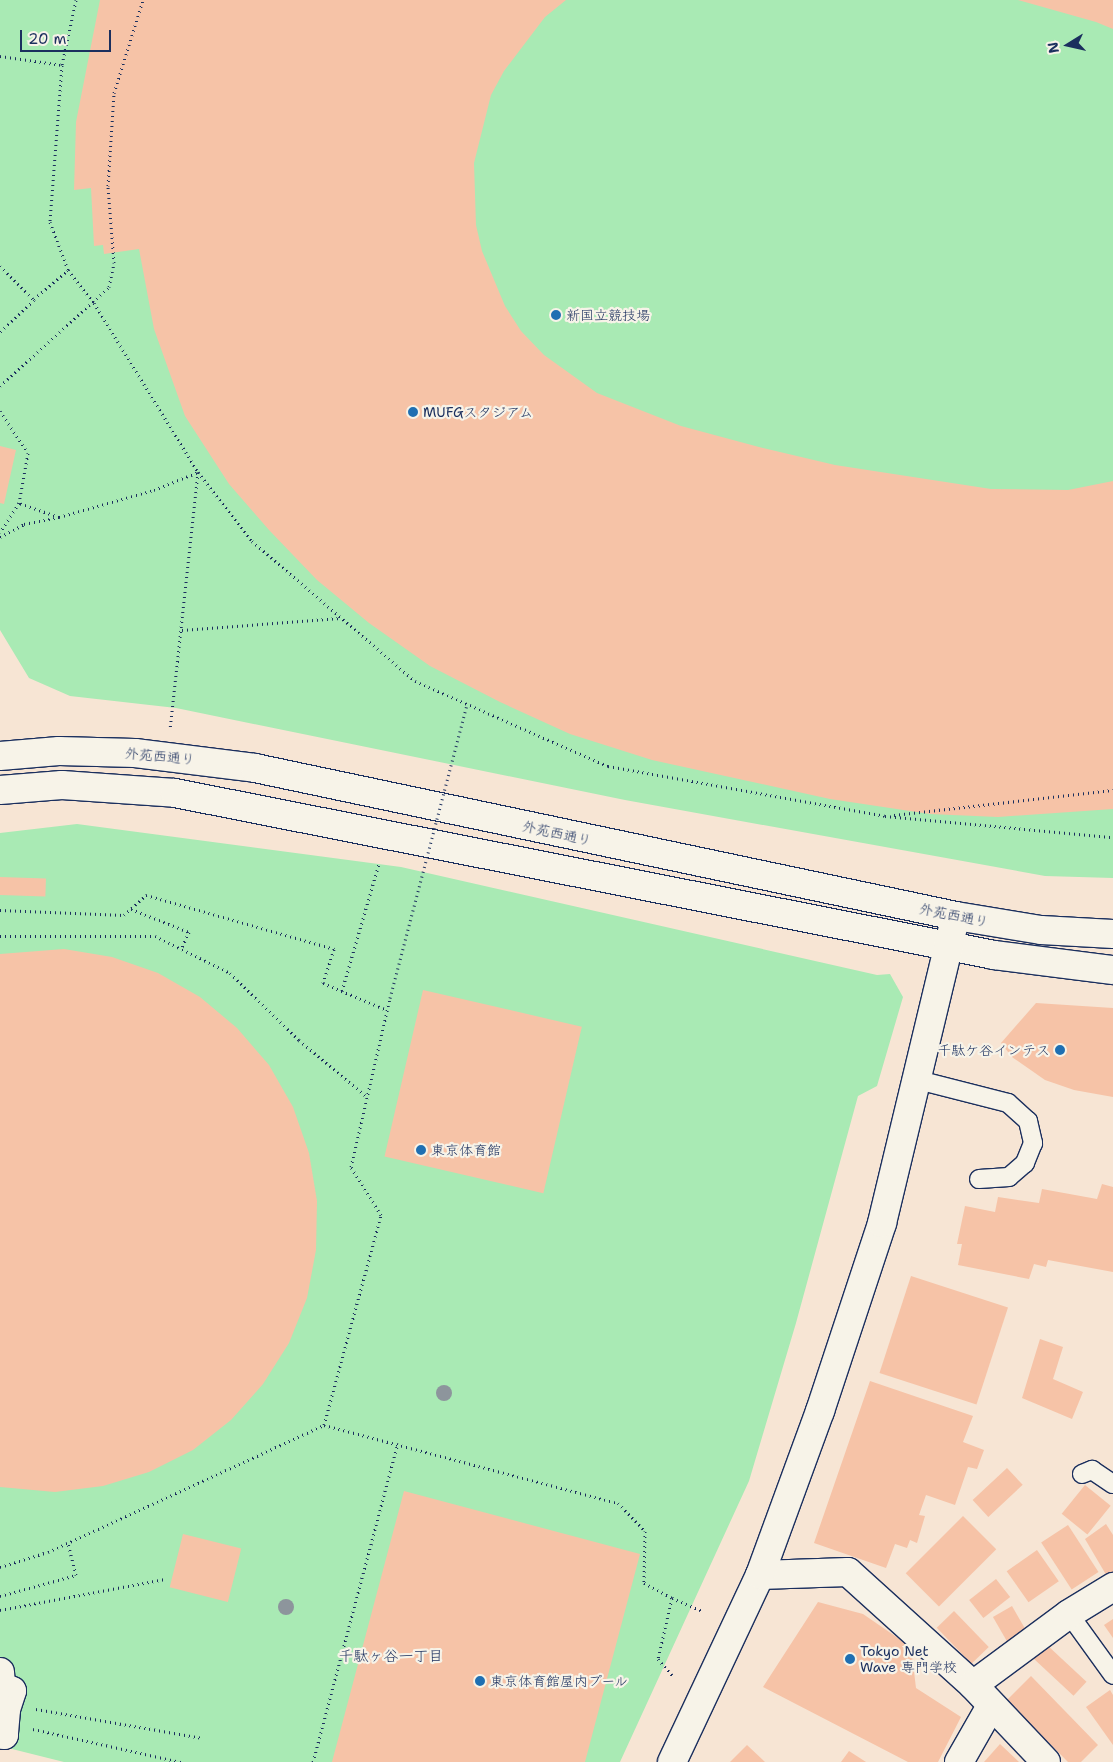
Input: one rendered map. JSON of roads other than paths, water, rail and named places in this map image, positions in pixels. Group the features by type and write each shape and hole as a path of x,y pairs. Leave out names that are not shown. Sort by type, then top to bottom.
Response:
{"main road":[{"name":"外苑西通り","path":"0,756 59,751 135,753 254,768 956,916 1041,930 1113,934"},
{"path":"0,790 62,785 175,793 1039,963 1113,970"},
{"path":"672,1762 760,1575 820,1412 882,1223 956,916"},
{"path":"760,1575 848,1572 973,1686 1046,1762"},
{"path":"973,1686 1069,1614 1113,1587"},
{"path":"0,1672 1,1686 12,1691 4,1720"},
{"path":"959,1762 991,1706"}],"lane":[{"path":"918,1080 1008,1103 1028,1121 1033,1143 1026,1163 1009,1177 979,1178"},
{"path":"1082,1474 1092,1470 1113,1484"},
{"path":"1069,1614 1113,1675"}],"place":[{"name":"新国立競技場","path":"556,315"},
{"name":"MUFGスタジアム","path":"413,412"},
{"name":"千駄ケ谷インテス","path":"1060,1050"},
{"name":"東京体育館","path":"421,1150"},
{"name":"Tokyo Net Wave 専門学校","path":"850,1659"},
{"name":"東京体育館屋内プール","path":"480,1681"}],"district":[{"name":"千駄ヶ谷一丁目","path":"391,1657"}]}
